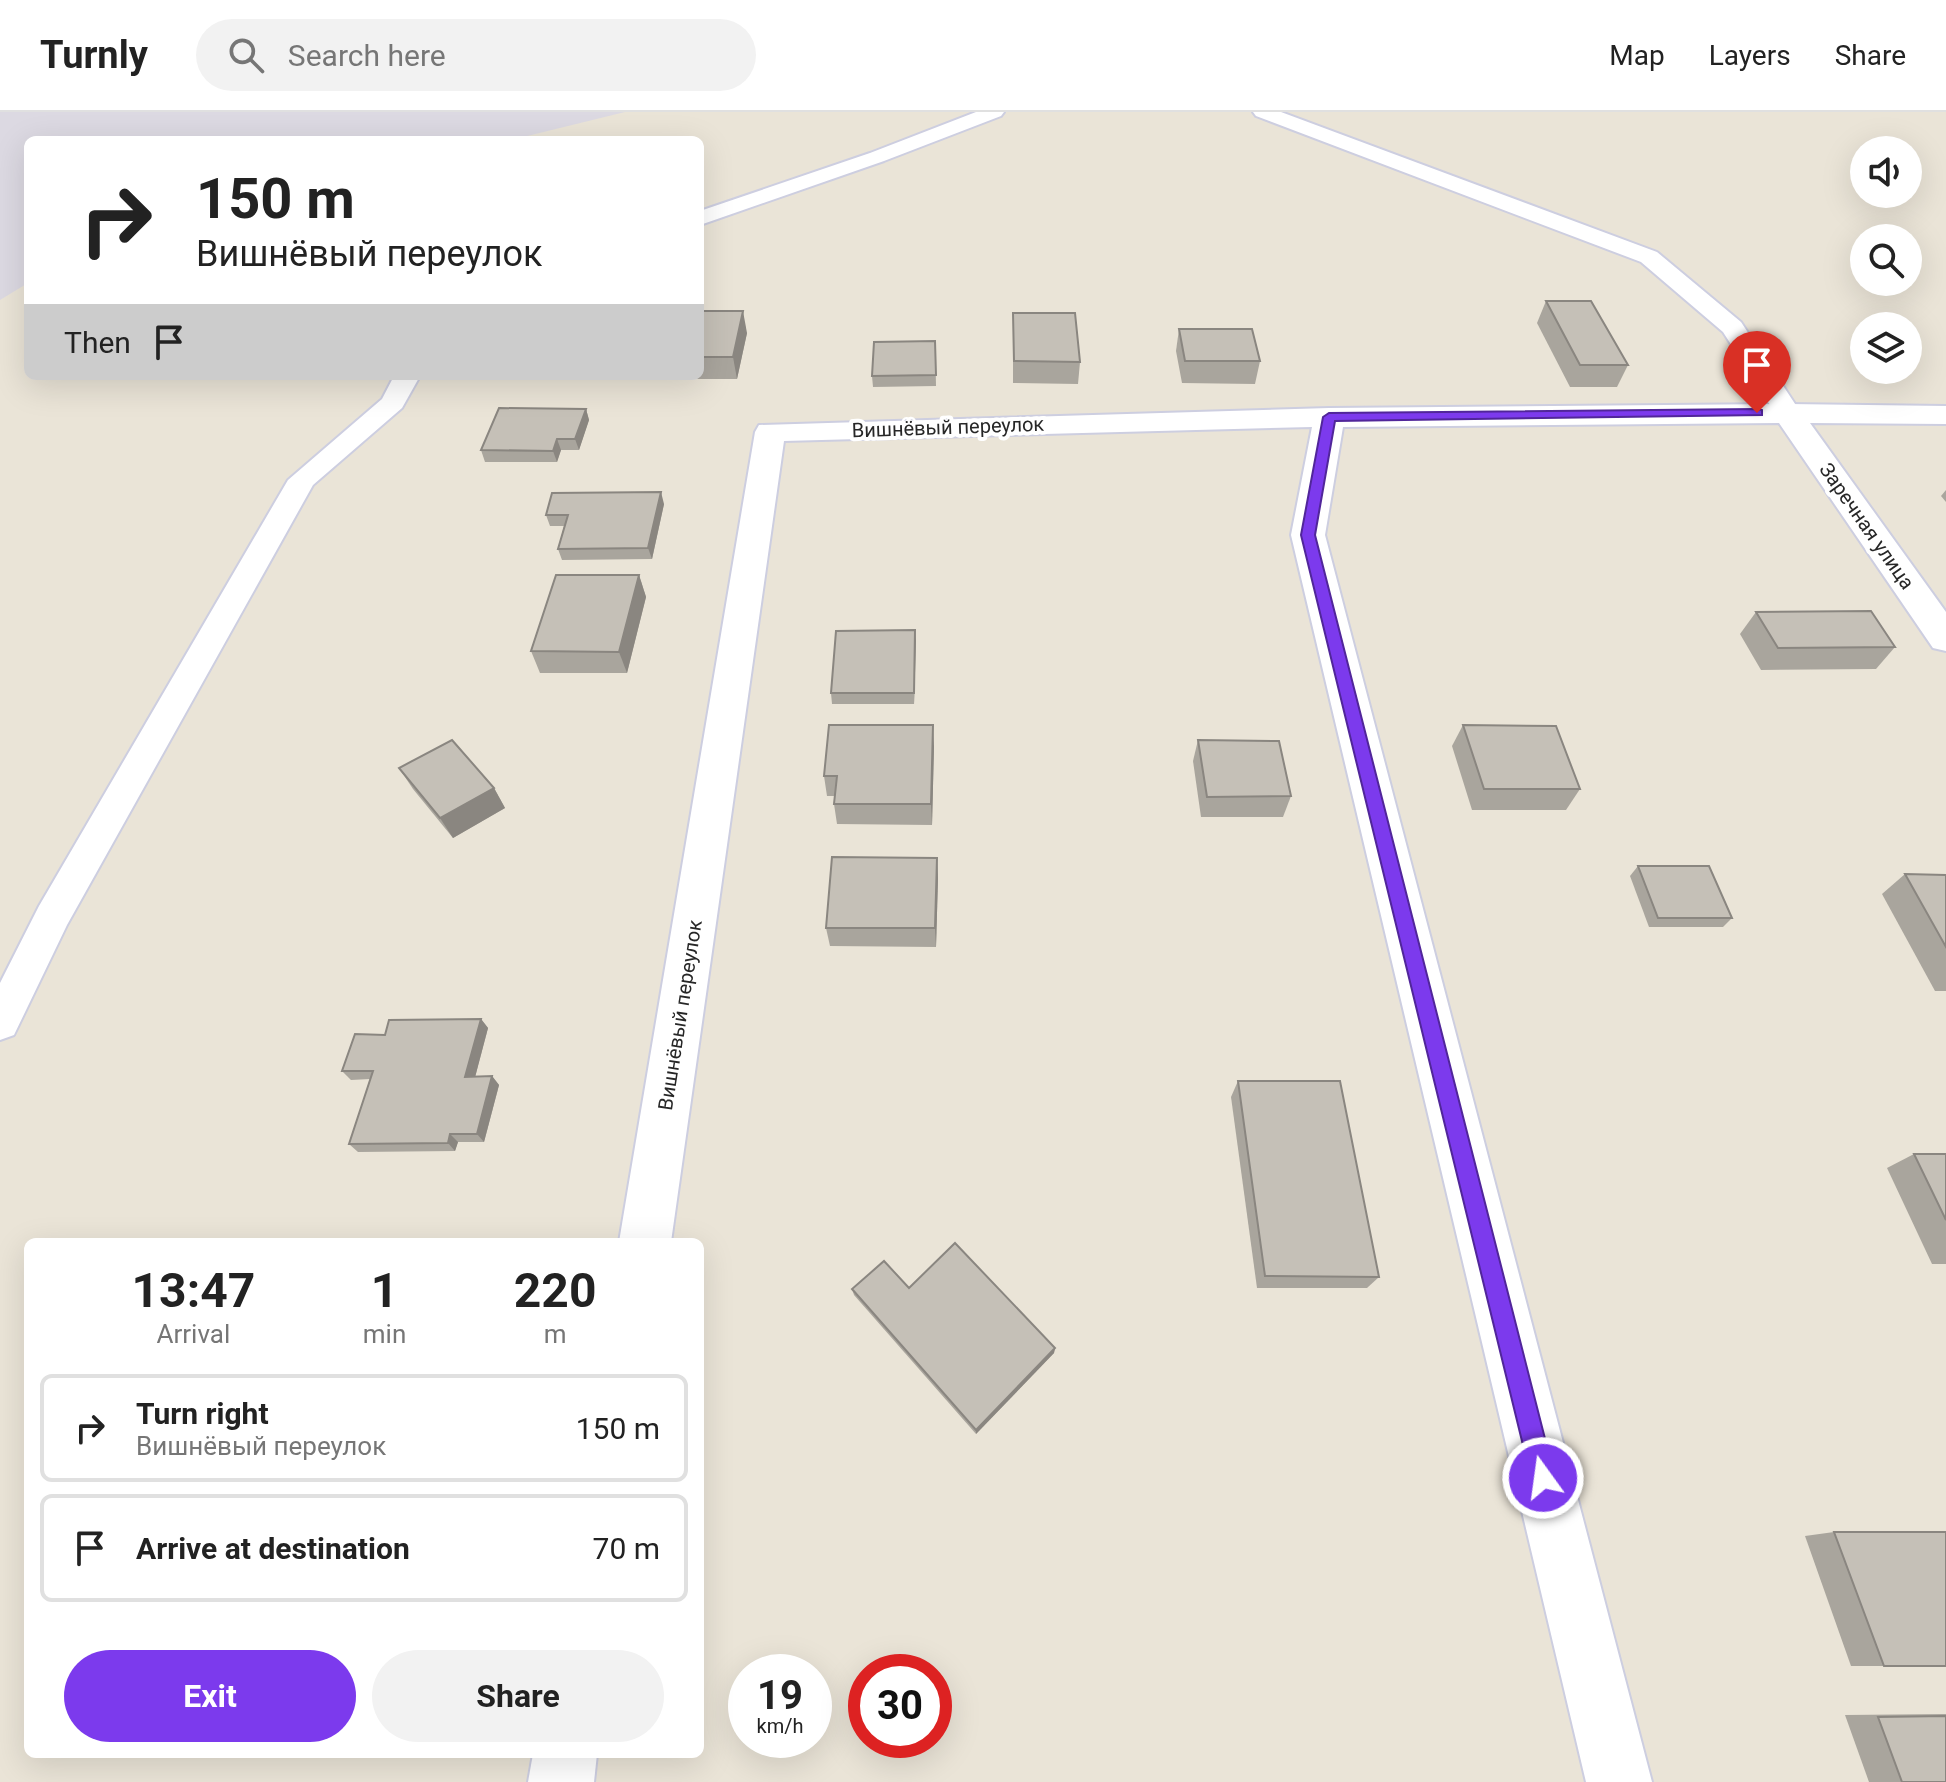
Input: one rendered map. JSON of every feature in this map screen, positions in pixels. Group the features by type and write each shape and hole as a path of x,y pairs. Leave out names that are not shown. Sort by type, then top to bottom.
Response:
{"street":[{"name":"Вишнёвый переулок","path":"646,1238 770,432 1329,417 1788,413 1946,415"},
{"name":"Заречная улица","path":"1788,413 1946,639"},
{"path":"1329,417 1308,535 1619,1782"},
{"path":"561,1782 564,1758"}],"lane":[{"path":"704,217 877,157 994,112"},
{"path":"1263,112 1649,257 1732,327 1788,413"},
{"path":"0,1023 52,917 302,480 393,403 405,380"}],"shaded area":[{"path":"0,112 625,112 527,136 24,136 24,285 0,300"}],"building":[{"path":"1546,301 1591,301 1628,365 1580,365"},
{"path":"704,311 743,311 733,357 704,357"},
{"path":"1013,313 1075,313 1080,362 1014,361"},
{"path":"1179,329 1252,329 1260,361 1185,361"},
{"path":"935,341 936,375 872,376 874,342"},
{"path":"499,408 586,409 575,439 557,439 553,451 481,450"},
{"path":"661,492 648,548 558,549 568,515 546,515 552,493"},
{"path":"556,575 639,575 619,652 531,651"},
{"path":"1871,611 1895,647 1778,648 1756,612"},
{"path":"915,630 914,693 831,693 836,631"},
{"path":"829,725 933,725 931,804 834,804 837,776 824,776"},
{"path":"1463,725 1556,726 1580,789 1484,789"},
{"path":"452,740 494,788 440,818 399,768"},
{"path":"1198,740 1279,741 1291,796 1207,797"},
{"path":"832,857 937,858 935,928 826,928"},
{"path":"1638,866 1709,866 1732,918 1658,918"},
{"path":"1905,874 1946,875 1946,947"},
{"path":"481,1019 465,1077 492,1076 477,1134 450,1134 448,1143 349,1144 373,1071 342,1071 355,1034 385,1035 389,1020"},
{"path":"1238,1081 1340,1081 1379,1277 1265,1276"},
{"path":"1914,1154 1946,1154 1946,1220"},
{"path":"955,1243 1055,1348 976,1430 852,1289 884,1261 909,1288"},
{"path":"1834,1532 1946,1532 1946,1666 1884,1666"},
{"path":"1946,1716 1946,1782 1902,1782 1878,1717"}],"route":[{"path":"1543,1478 1308,535 1329,417 1757,413"}]}
